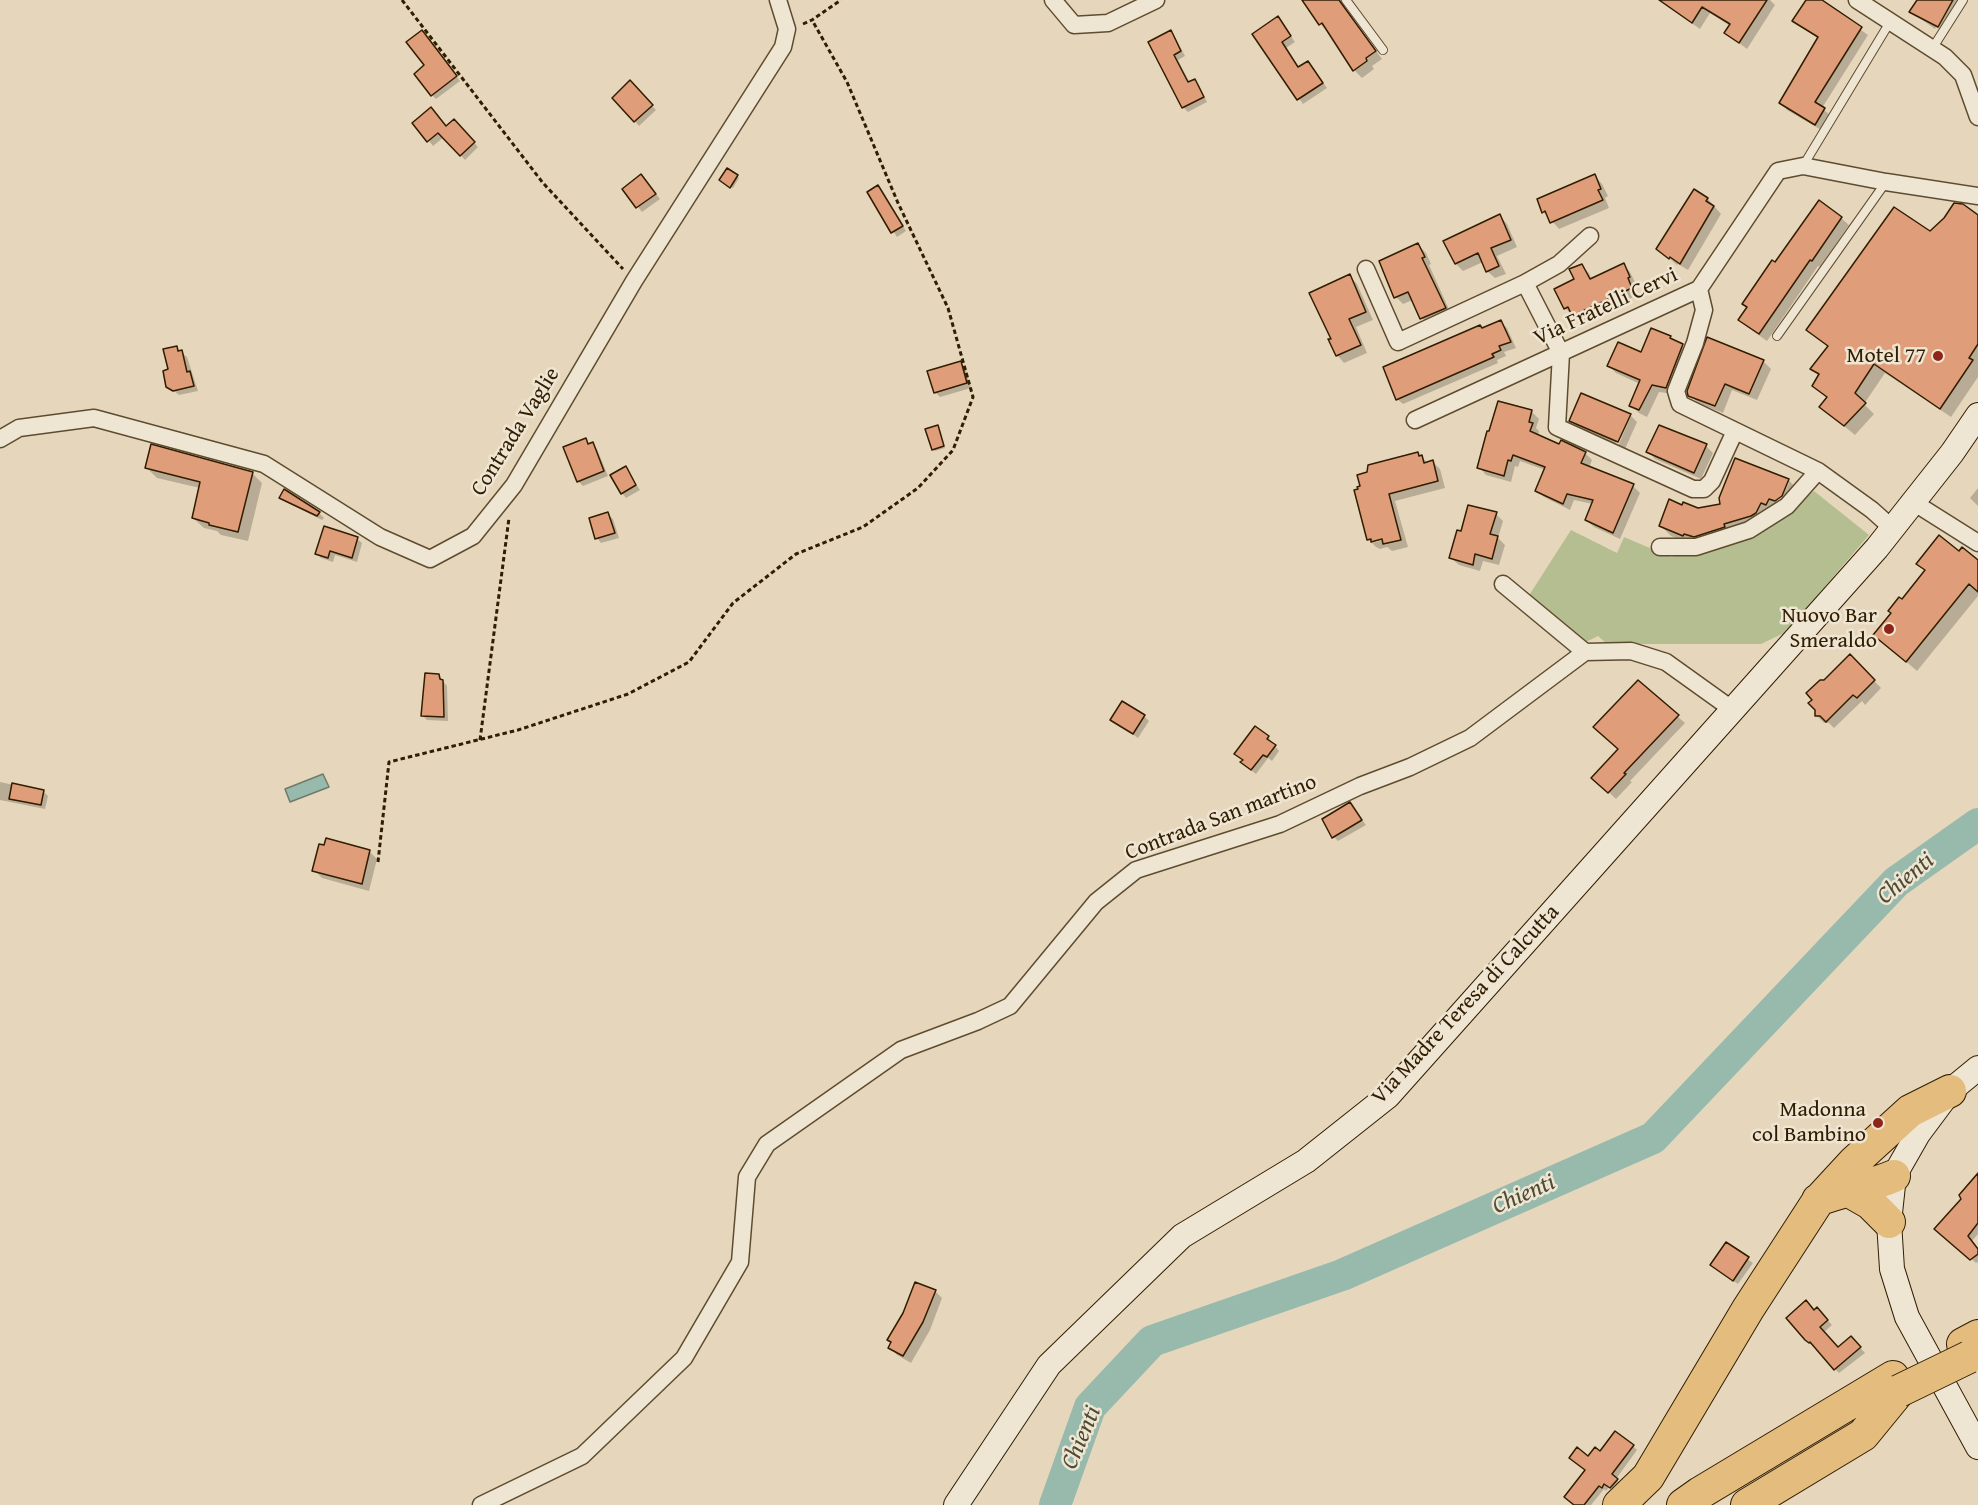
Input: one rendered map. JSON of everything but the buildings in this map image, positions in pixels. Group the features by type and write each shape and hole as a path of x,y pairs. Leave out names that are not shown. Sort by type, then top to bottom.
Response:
{"highway":[{"path":"1619,1505 1648,1477 1748,1309 1818,1201 1834,1194 1852,1177 1910,1111 1950,1091"},
{"path":"1852,1177 1873,1185 1894,1176"},
{"path":"1852,1177 1870,1203 1889,1222"},
{"path":"1683,1505 1825,1418 1972,1347"},
{"path":"1711,1505 1896,1384"},
{"path":"1747,1505 1863,1435 1896,1384"},
{"path":"1661,1505 1694,1481 1767,1435 1825,1418"}],"main road":[{"name":"Via Madre Teresa di Calcutta","path":"956,1505 1049,1365 1182,1236 1306,1161 1388,1096 1733,710 1892,528 1952,453 1978,414"},
{"path":"1978,1068 1950,1091 1918,1134 1894,1176 1889,1222 1892,1269 1907,1317 1978,1447"}],"street":[{"path":"778,0 787,29"},
{"path":"1053,0 1074,25 1108,23 1156,0"},
{"path":"1858,0 1945,57 1963,75 1977,111"},
{"name":"Contrada Vaglie","path":"0,439 19,428 94,418 264,464 380,537 430,558 473,536 514,485 634,281 783,47 787,29"},
{"name":"Via Fratelli Cervi","path":"1415,420 1700,289 1778,171 1803,166 1978,196"},
{"path":"1366,269 1398,342 1525,283 1559,264 1590,236"},
{"path":"1525,283 1561,353 1557,427 1693,489 1704,489 1712,481 1735,431"},
{"path":"1700,289 1704,310 1695,343 1676,391 1680,404 1818,471 1872,510 1892,528"},
{"path":"1660,547 1696,547 1749,531 1787,506 1818,471"},
{"path":"1913,502 1978,543"},
{"path":"1503,584 1585,652 1631,651 1666,662 1733,710"},
{"name":"Contrada San martino","path":"480,1505 582,1456 684,1358 740,1262 747,1177 767,1144 901,1050 978,1021 1010,1006 1096,902 1136,870 1280,824 1470,738 1585,652"}],"lane":[{"path":"1346,0 1383,50"},
{"path":"1932,49 1963,0"},
{"path":"1803,166 1890,22"},
{"path":"1777,336 1886,182"}],"path":[{"path":"402,0 543,183 634,281"},
{"path":"787,29 812,20 841,0"},
{"path":"378,862 389,762 518,730 628,694 689,662 733,603 795,554 863,527 918,489 953,450 973,397 948,308 898,203 847,82 812,20"},
{"path":"480,740 514,485"}],"shaded area":[{"path":"1814,491 1869,535 1786,632 1761,644 1607,644 1598,636 1580,645 1528,597 1571,530 1617,553 1624,537 1671,557 1727,545 1774,525"},
{"path":"323,774 329,787 290,802 285,789"}],"waterway":[{"name":"Chienti","path":"1055,1505 1090,1407 1152,1341 1342,1275 1653,1138 1896,882 1978,824"}],"place":[{"name":"Motel 77","path":"1938,356"},
{"name":"Nuovo Bar Smeraldo","path":"1889,629"},
{"name":"Madonna col Bambino","path":"1878,1123"}]}
